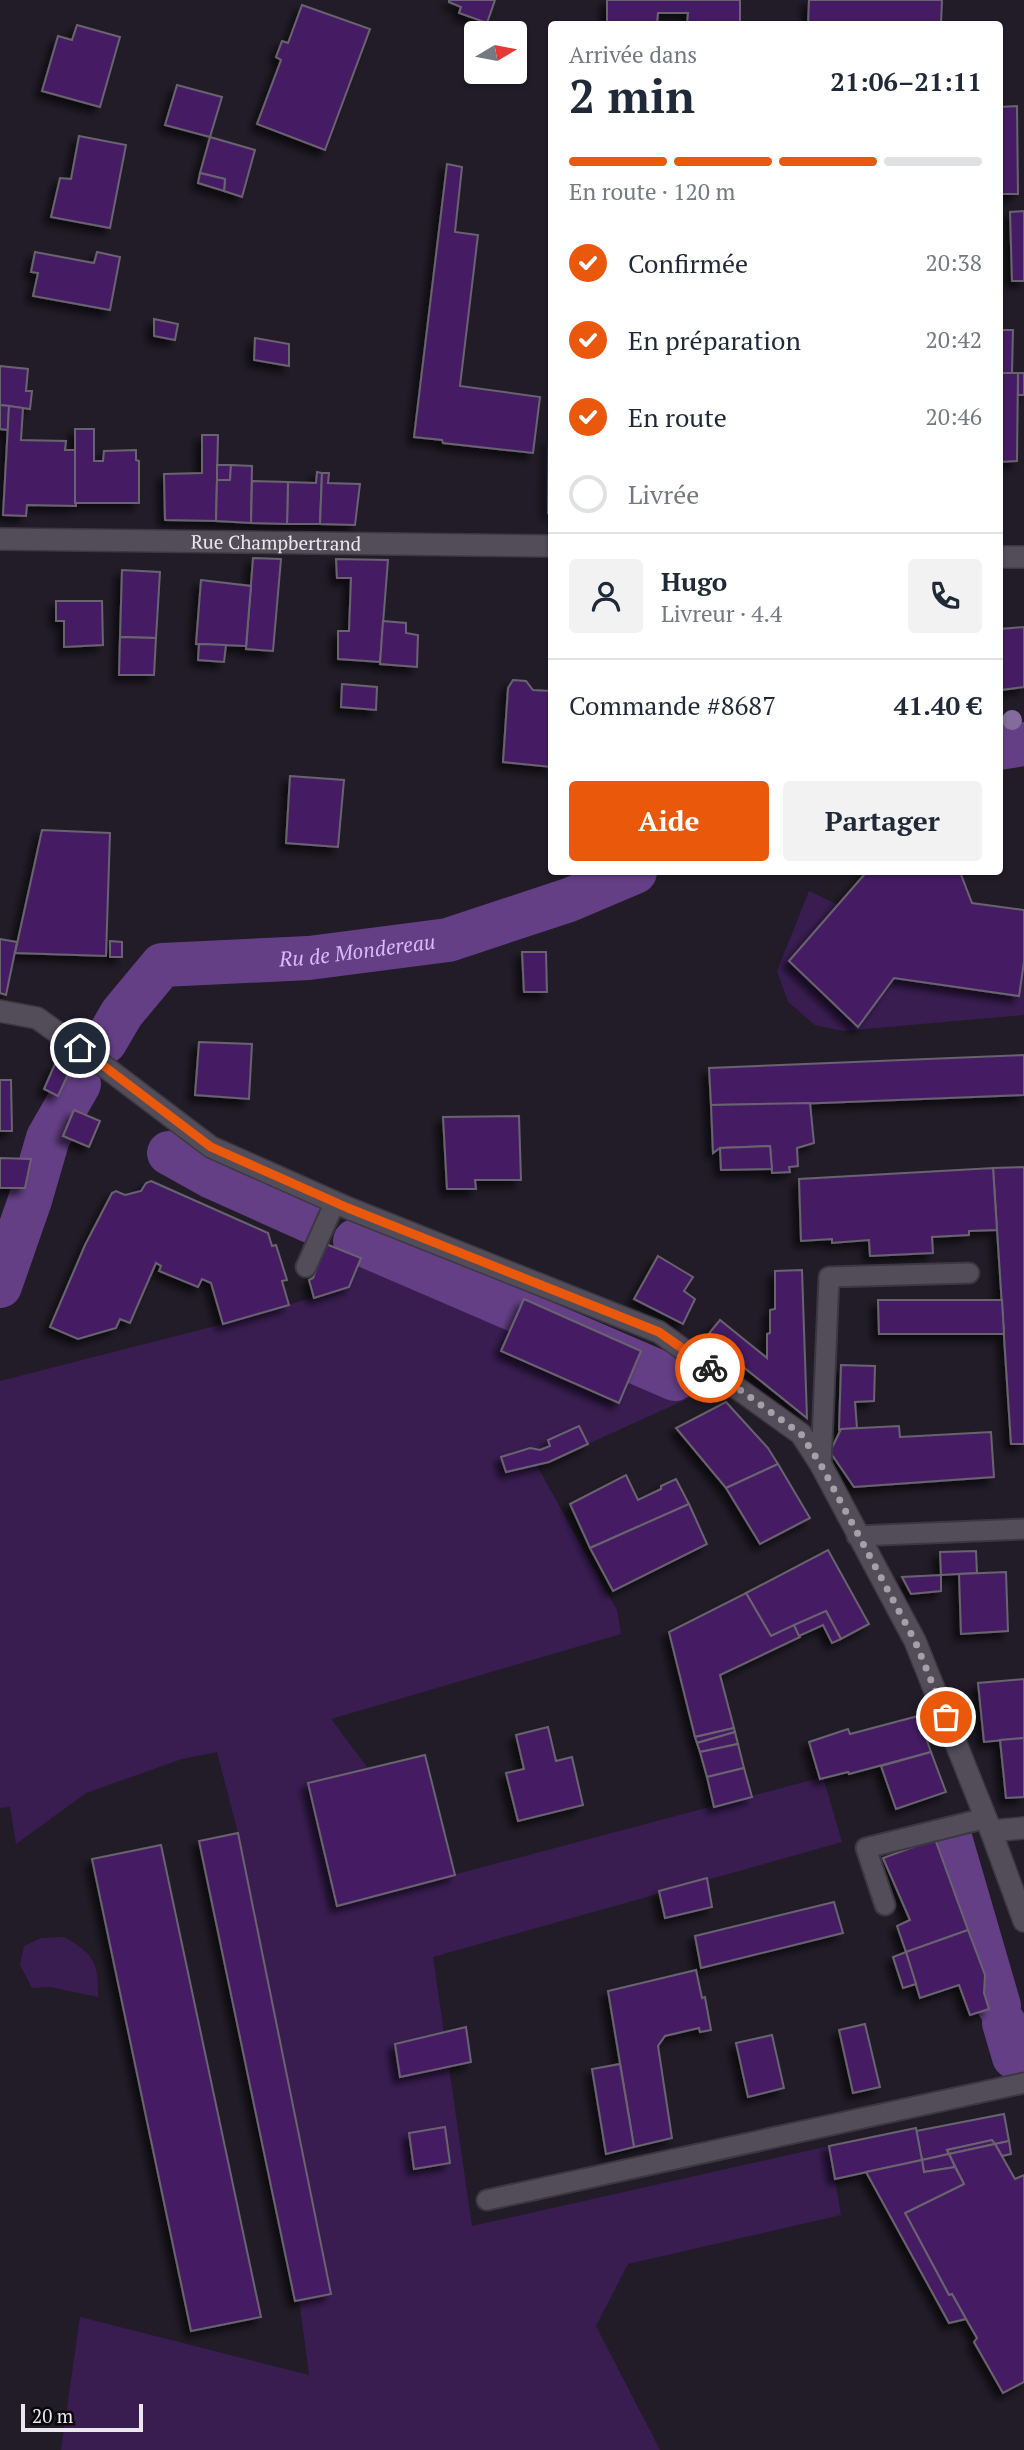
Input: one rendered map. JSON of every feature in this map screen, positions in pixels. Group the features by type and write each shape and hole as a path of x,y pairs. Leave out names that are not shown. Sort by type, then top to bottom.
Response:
{"street":[{"name":"Rue Champbertrand","path":"0,539 548,546"},
{"path":"1003,557 1024,556"},
{"path":"0,1011 37,1018 211,1147 335,1202 659,1332 801,1434 821,1465 915,1641 989,1825 1024,1921"},
{"path":"989,1825 1024,1828"}],"lane":[{"path":"306,1267 335,1202"},
{"path":"821,1465 829,1277 970,1273"},
{"path":"857,1536 1024,1529"},
{"path":"885,1905 866,1848 947,1828 989,1825"},
{"path":"487,2200 1018,2085"}],"shaded area":[{"path":"809,891 838,905 789,961 857,1026 894,978 1018,996 1024,962 1024,1015 843,1031 815,1025 788,1002 777,971"},
{"path":"361,1258 513,1324 501,1351 619,1403 632,1372 660,1382 687,1371 711,1388 588,1444 579,1426 548,1440 550,1446 540,1450 530,1448 502,1457 507,1472 536,1464 617,1610 621,1634 331,1719 449,1876 823,1777 842,1842 433,1957 472,2226 829,2146 841,2215 628,2264 596,2326 660,2450 61,2450 80,2317 309,2375 238,1833 217,1752 182,1759 86,1793 16,1844 10,1807 0,1808 0,1381 223,1324 349,1287"},
{"path":"64,1937 82,1949 93,1961 98,1997 50,1987 32,1988 20,1965 24,1946 41,1938"}],"building":[{"path":"495,0 488,21 459,13 461,7 449,2"},
{"path":"607,0 740,0 740,21 687,21 688,13 658,13 657,21 607,21"},
{"path":"809,0 942,0 941,21 808,21"},
{"path":"302,5 370,29 325,150 257,124 281,60 276,57 282,41 288,43"},
{"path":"77,25 120,37 100,107 42,91 58,36 72,40"},
{"path":"177,85 222,97 210,137 165,125"},
{"path":"1017,106 1018,194 1003,194 1003,107"},
{"path":"79,136 126,145 110,228 51,217 60,178 71,179"},
{"path":"210,137 255,150 242,197 224,191 225,179 200,173"},
{"path":"447,164 462,167 455,232 478,235 460,386 540,397 533,453 414,437"},
{"path":"200,173 225,179 224,191 198,183"},
{"path":"1024,211 1024,281 1012,281 1010,212"},
{"path":"35,252 94,263 97,252 120,257 110,310 33,296 38,273 31,272"},
{"path":"154,319 178,324 175,340 154,336"},
{"path":"1003,330 1013,330 1012,373 1003,373"},
{"path":"255,338 289,344 289,366 254,360"},
{"path":"0,366 28,369 26,391 32,391 30,409 0,405"},
{"path":"1003,373 1018,373 1017,461 1003,462"},
{"path":"1018,373 1024,373 1024,395 1018,395"},
{"path":"0,405 9,406 8,430 0,429"},
{"path":"9,406 23,408 21,440 66,441 65,450 75,450 76,506 27,505 26,516 3,515"},
{"path":"75,429 94,429 94,461 103,461 104,451 136,450 136,460 139,461 139,503 75,503"},
{"path":"202,435 218,435 216,521 165,520 164,474 202,473"},
{"path":"217,465 231,465 230,480 217,480"},
{"path":"231,465 252,466 251,523 216,521 217,480 230,480"},
{"path":"317,472 322,473 320,524 287,524 288,482 316,483"},
{"path":"322,473 329,473 328,483 360,484 355,525 320,524"},
{"path":"252,481 288,482 287,524 251,523"},
{"path":"253,558 281,559 273,651 246,649"},
{"path":"336,559 388,560 380,662 338,659 338,631 349,631 351,578 337,578"},
{"path":"122,570 160,572 156,638 120,637"},
{"path":"201,580 251,586 246,646 196,644"},
{"path":"56,601 102,601 103,645 64,647 64,621 56,621"},
{"path":"383,621 406,623 406,633 418,635 417,667 380,664"},
{"path":"1024,627 1024,687 1003,690 1003,629"},
{"path":"120,637 156,638 154,675 119,675"},
{"path":"199,644 226,645 224,662 198,660"},
{"path":"513,680 526,681 533,690 548,691 548,767 503,762 508,688"},
{"path":"342,684 377,687 376,710 341,707"},
{"path":"290,776 344,780 338,847 286,843"},
{"path":"42,830 110,833 106,956 15,953"},
{"path":"864,875 961,875 972,903 1024,910 1024,962 1019,996 894,978 858,1027 789,961"},
{"path":"0,939 17,942 6,995 0,993"},
{"path":"110,941 122,942 122,957 110,957"},
{"path":"522,952 546,952 547,992 524,992"},
{"path":"199,1042 252,1044 249,1099 195,1095"},
{"path":"1024,1055 1024,1095 711,1105 709,1068"},
{"path":"55,1064 70,1070 58,1096 44,1089"},
{"path":"0,1080 11,1080 12,1131 0,1131"},
{"path":"810,1103 814,1143 797,1148 798,1166 789,1167 790,1172 772,1173 770,1146 720,1148 713,1153 711,1105"},
{"path":"74,1110 100,1121 89,1147 63,1136"},
{"path":"519,1116 521,1180 475,1180 476,1189 447,1189 443,1117"},
{"path":"770,1146 772,1169 721,1170 720,1148"},
{"path":"0,1158 31,1159 25,1188 0,1188"},
{"path":"1024,1167 1024,1444 1011,1444 993,1168"},
{"path":"993,1168 997,1230 932,1237 933,1253 870,1256 869,1240 832,1243 832,1239 801,1241 799,1179"},
{"path":"151,1181 268,1233 272,1246 276,1245 287,1280 282,1281 289,1305 223,1324 211,1283 202,1279 198,1287 159,1271 161,1266 156,1263 130,1323 120,1319 116,1328 78,1339 50,1327 85,1245 112,1193 116,1191 125,1195 141,1191 146,1183"},
{"path":"326,1244 361,1258 349,1287 314,1298 309,1280 313,1278"},
{"path":"658,1256 693,1277 684,1291 695,1299 683,1324 634,1299"},
{"path":"802,1270 807,1418 706,1337 720,1320 767,1358 770,1310 775,1309 775,1271"},
{"path":"524,1299 641,1351 619,1403 501,1351"},
{"path":"878,1300 1002,1300 1004,1334 879,1334"},
{"path":"841,1365 875,1366 874,1401 855,1402 857,1428 839,1430"},
{"path":"726,1402 768,1448 778,1464 726,1488 676,1428"},
{"path":"579,1426 588,1444 549,1462 506,1472 501,1457 530,1448 540,1450 550,1446 548,1440"},
{"path":"899,1426 900,1437 991,1432 994,1477 854,1487 830,1452 841,1429"},
{"path":"778,1464 810,1518 760,1544 726,1488"},
{"path":"626,1475 638,1500 676,1479 689,1504 590,1548 570,1504"},
{"path":"689,1504 707,1544 613,1591 590,1548"},
{"path":"828,1550 869,1624 841,1639 826,1611 771,1636 746,1593"},
{"path":"976,1551 977,1573 941,1575 940,1552"},
{"path":"1006,1572 1008,1631 961,1634 959,1574"},
{"path":"941,1575 941,1591 911,1594 902,1577"},
{"path":"746,1593 771,1636 794,1625 800,1637 720,1675 734,1728 695,1737 669,1632"},
{"path":"826,1611 841,1639 832,1643 823,1625 799,1636 794,1625"},
{"path":"1024,1679 1024,1738 984,1742 978,1683"},
{"path":"918,1716 931,1752 820,1779 809,1742 848,1729 850,1734"},
{"path":"548,1727 556,1761 572,1757 583,1805 518,1821 506,1773 524,1769 516,1735"},
{"path":"734,1728 735,1732 697,1743 695,1737"},
{"path":"735,1732 738,1744 700,1752 697,1743"},
{"path":"1024,1738 1024,1797 1006,1798 1000,1740"},
{"path":"738,1744 744,1768 707,1777 700,1752"},
{"path":"931,1752 946,1792 896,1809 881,1766"},
{"path":"425,1755 455,1875 337,1906 308,1783"},
{"path":"744,1768 752,1797 714,1807 707,1777"},
{"path":"238,1833 331,2294 295,2301 199,1841"},
{"path":"935,1839 968,1930 906,1952 897,1926 910,1920 883,1858"},
{"path":"161,1845 261,2317 191,2331 92,1859"},
{"path":"707,1878 712,1907 665,1918 659,1891"},
{"path":"834,1902 843,1933 701,1968 695,1936"},
{"path":"968,1930 985,1975 984,1993 989,2009 970,2015 959,1985 920,1998 906,1952"},
{"path":"906,1952 916,1984 903,1988 893,1957"},
{"path":"696,1970 702,1998 705,1997 711,2030 700,2032 699,2028 665,2036 658,2046 672,2138 634,2147 608,1991"},
{"path":"865,2024 880,2087 853,2093 839,2030"},
{"path":"466,2027 471,2062 400,2077 395,2044"},
{"path":"772,2035 784,2088 748,2097 736,2043"},
{"path":"620,2064 634,2147 606,2154 592,2069"},
{"path":"1004,2114 1009,2141 995,2144 992,2140 947,2150 949,2154 922,2160 916,2131"},
{"path":"445,2127 450,2163 414,2169 409,2133"},
{"path":"916,2128 922,2160 835,2179 829,2146"},
{"path":"992,2140 995,2144 949,2154 947,2150"},
{"path":"1009,2141 1011,2154 1002,2156 995,2144"},
{"path":"995,2144 1015,2179 1024,2175 1024,2382 1003,2393 974,2342 977,2338 952,2294 949,2295 905,2213 964,2184 949,2154"},
{"path":"949,2154 955,2167 924,2172 922,2160"},
{"path":"922,2160 924,2172 955,2167 964,2184 905,2213 949,2295 952,2294 966,2319 949,2323 866,2172"}],"waterway":[{"name":"Ru de Mondereau","path":"1003,747 1024,744"},
{"name":"Ru de Mondereau","path":"105,1042 122,1013 162,965 309,958 448,940 569,900 628,875"},
{"path":"0,1286 48,1138 79,1084"},
{"name":"Ru de Mondereau","path":"169,1153 212,1177 310,1221"},
{"name":"Ru de Mondereau","path":"355,1241 675,1379"},
{"path":"951,1841 999,2006"},
{"path":"1004,2023 1014,2057"}],"way so far":[{"path":"710,1368 801,1434 821,1465 915,1641 946,1717"}],"route":[{"path":"80,1048 211,1147 348,1208 659,1332 710,1368"}]}
